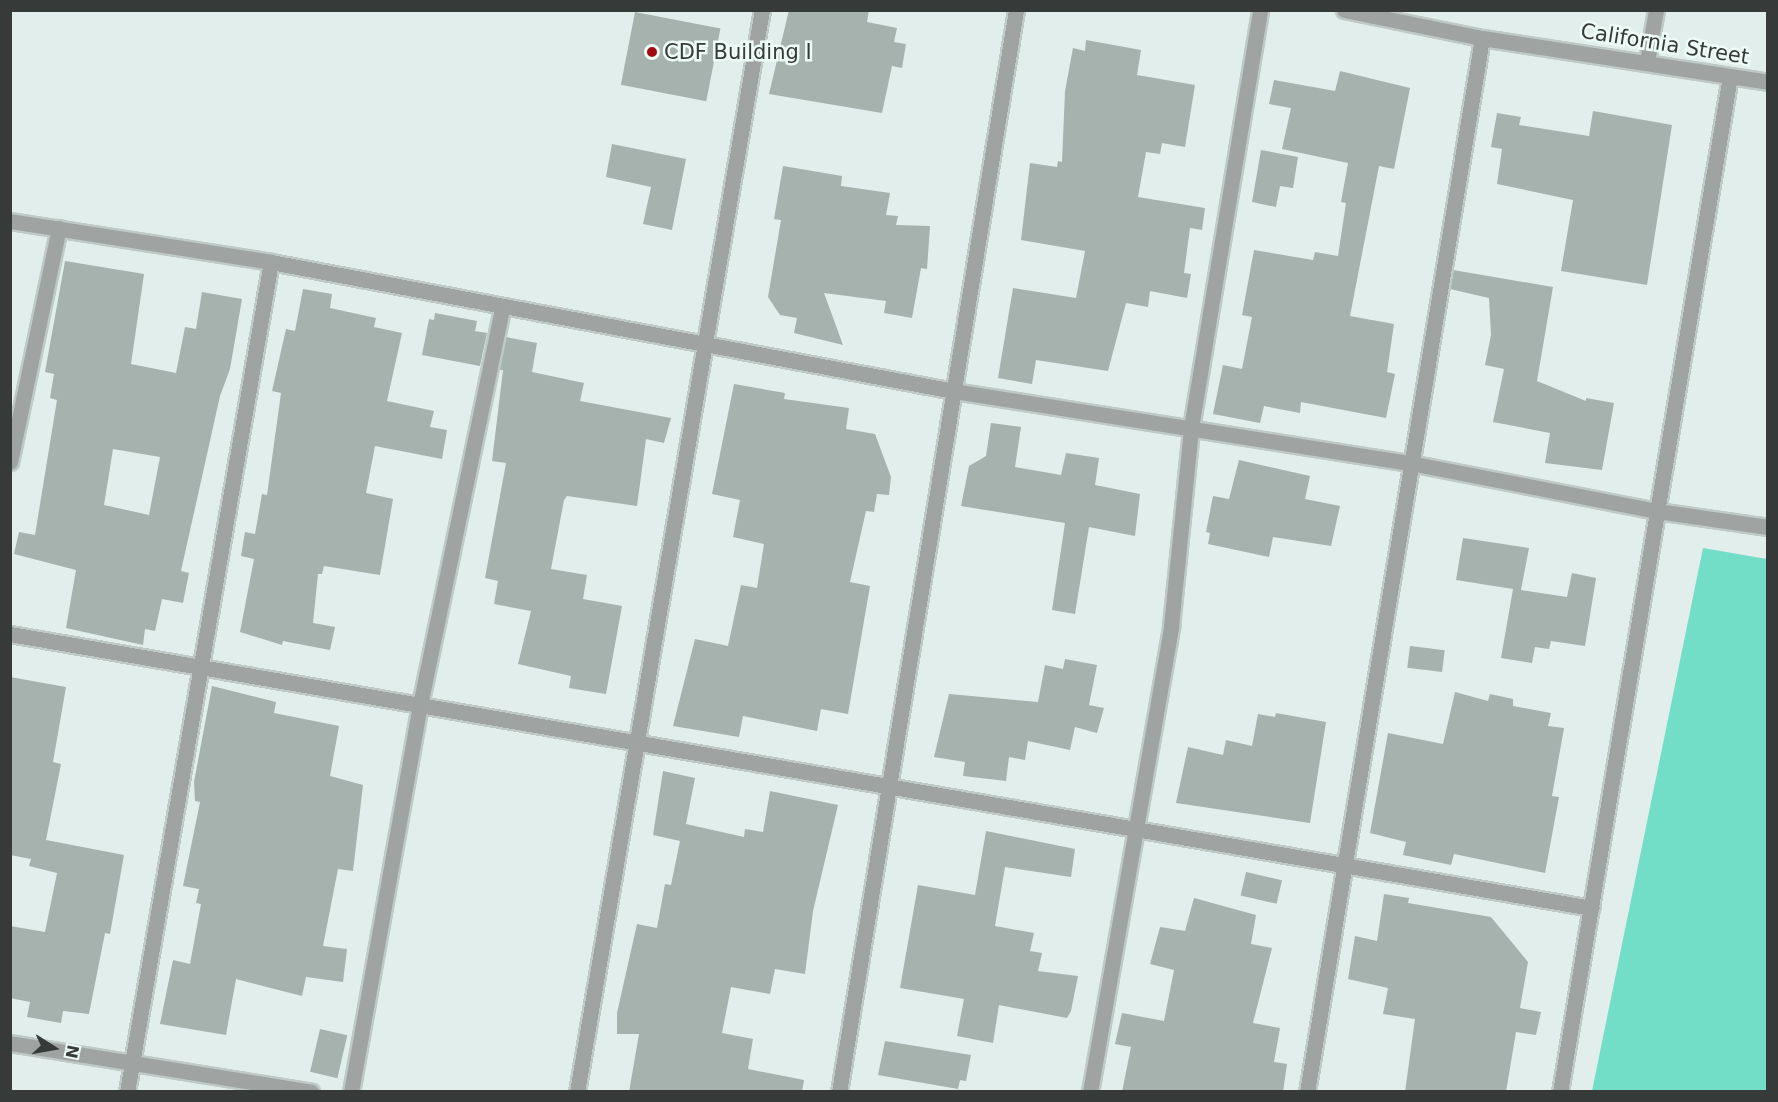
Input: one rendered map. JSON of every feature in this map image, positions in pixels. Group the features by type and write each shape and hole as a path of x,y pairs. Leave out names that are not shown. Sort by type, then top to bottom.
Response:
{"street":[{"path":"577,1092 636,741 707,346 762,10"},
{"path":"839,1092 891,788 1016,10"},
{"path":"1090,1092 1171,626 1191,428 1260,10"},
{"name":"California Street","path":"1344,10 1389,15 1482,38 1647,61 1767,82"},
{"path":"1647,61 1656,10"},
{"path":"1306,1092 1346,867 1410,463 1482,38"},
{"path":"1560,1092 1730,76"},
{"path":"10,221 271,262 502,308 954,391 1410,463 1657,511 1767,527"},
{"path":"10,462 59,228"},
{"path":"127,1092 271,262"},
{"path":"351,1092 420,705 502,308"},
{"path":"10,634 636,741 1136,831 1591,908"},
{"path":"10,1043 311,1092"}],"green space":[{"path":"1703,548 1767,559 1767,1091 1592,1091"}],"building":[{"path":"789,10 869,10 867,22 897,28 894,42 906,44 902,68 892,66 882,113 769,94"},
{"path":"635,12 720,29 706,101 621,85"},
{"path":"1086,40 1141,50 1137,75 1195,85 1185,147 1162,143 1160,154 1146,152 1138,197 1205,208 1202,230 1190,228 1184,273 1191,274 1187,298 1150,291 1148,307 1126,303 1108,371 1036,360 1032,384 998,378 1013,288 1076,298 1085,251 1021,240 1030,163 1057,167 1058,161 1062,162 1065,91 1073,48 1085,51"},
{"path":"1340,71 1410,88 1394,169 1379,166 1350,316 1394,324 1387,372 1395,374 1386,418 1301,402 1300,413 1264,406 1260,423 1213,414 1223,365 1242,369 1252,317 1242,315 1254,250 1313,260 1315,252 1338,256 1346,203 1341,202 1348,163 1282,149 1291,108 1269,104 1274,80 1335,91"},
{"path":"1593,111 1672,125 1647,285 1561,271 1573,200 1497,184 1502,149 1491,147 1497,113 1521,117 1519,125 1589,136"},
{"path":"612,144 686,159 672,230 643,224 651,187 606,177"},
{"path":"1261,150 1298,157 1293,188 1280,186 1276,207 1252,202"},
{"path":"783,166 842,176 841,186 890,193 886,215 898,216 896,225 930,226 927,269 921,268 912,318 884,313 886,301 824,293 843,345 794,333 797,318 780,315 768,297 781,220 774,219"},
{"path":"65,261 144,274 131,364 176,373 185,327 196,329 202,292 242,299 230,369 220,396 181,571 189,573 183,603 162,599 155,631 145,629 143,645 66,628 76,570 14,554 19,532 35,535 57,400 50,398 54,374 45,372","holes":["113,449 160,457 149,515 104,505"]},
{"path":"1453,270 1553,287 1537,381 1586,401 1586,398 1614,403 1602,470 1545,463 1550,433 1493,422 1504,369 1485,365 1491,335 1489,298 1450,289"},
{"path":"303,289 332,294 330,308 376,318 374,327 402,333 387,401 434,411 430,427 447,430 442,459 375,446 366,493 393,499 380,575 324,566 322,574 318,574 313,623 335,627 330,650 283,641 282,645 240,632 254,559 241,556 245,532 255,534 262,494 267,495 281,393 272,391 286,329 295,331"},
{"path":"435,313 477,321 475,331 487,333 480,366 422,355 429,319 434,320"},
{"path":"506,337 537,343 532,372 584,383 580,401 671,418 664,443 646,439 637,506 567,496 564,500 551,569 587,575 583,599 622,606 606,694 569,688 571,676 518,664 531,611 494,604 498,581 485,578 506,463 492,461 503,370 499,370"},
{"path":"734,384 785,393 784,399 849,408 846,429 875,434 891,477 889,495 877,494 874,512 866,511 850,582 870,586 848,714 821,709 817,731 743,716 739,737 673,726 695,639 728,646 741,585 757,588 764,544 733,537 740,500 712,494"},
{"path":"991,423 1021,427 1015,467 1061,475 1066,453 1099,458 1095,485 1140,494 1135,536 1089,527 1075,614 1052,610 1065,523 961,506 969,466 986,456"},
{"path":"1239,460 1310,476 1305,499 1340,506 1331,546 1273,537 1269,557 1208,544 1210,533 1206,532 1213,496 1229,499"},
{"path":"1463,538 1529,548 1521,590 1567,597 1572,573 1596,578 1585,646 1551,641 1549,649 1535,647 1532,663 1501,658 1513,589 1456,580"},
{"path":"1410,646 1445,650 1442,672 1407,668"},
{"path":"1065,659 1097,665 1089,705 1104,708 1097,733 1075,727 1070,750 1028,741 1025,760 1009,757 1006,781 963,776 965,762 934,757 949,694 1038,702 1045,665 1063,669"},
{"path":"10,677 66,687 53,762 61,764 46,840 124,855 110,934 105,933 89,1014 63,1011 61,1023 27,1017 30,1002 10,998 10,926 45,932 57,873 29,866 31,859 10,855"},
{"path":"212,686 276,702 274,713 339,726 330,776 363,785 353,871 338,869 323,946 347,949 343,982 306,977 302,996 236,979 226,1035 160,1024 173,960 190,964 201,904 196,903 199,889 183,886 200,802 195,801 194,782"},
{"path":"1455,692 1488,701 1490,694 1513,699 1513,706 1551,713 1548,726 1564,728 1552,796 1559,797 1545,873 1454,854 1451,865 1403,855 1406,842 1370,833 1388,733 1443,744"},
{"path":"1276,713 1326,722 1310,823 1176,803 1188,747 1223,755 1226,740 1252,746 1258,714 1275,717"},
{"path":"663,771 695,778 686,824 744,837 745,829 763,832 770,791 838,805 813,911 805,974 775,969 770,994 731,987 722,1033 753,1039 748,1069 804,1080 802,1092 629,1092 639,1034 617,1034 617,1013 637,924 657,928 665,884 671,885 680,841 653,835"},
{"path":"986,831 1075,849 1071,877 1005,867 995,926 1034,933 1030,951 1042,953 1038,971 1078,976 1071,1011 1067,1018 999,1005 993,1043 957,1036 964,999 900,988 918,885 975,895"},
{"path":"1246,872 1282,880 1277,904 1241,895"},
{"path":"1384,894 1409,898 1408,903 1491,917 1528,962 1520,1008 1541,1012 1536,1035 1516,1032 1506,1092 1405,1092 1415,1019 1383,1014 1388,988 1348,979 1355,936 1377,941"},
{"path":"1194,898 1256,915 1251,944 1272,948 1253,1023 1280,1028 1274,1062 1287,1064 1283,1092 1122,1092 1131,1047 1115,1044 1122,1013 1164,1021 1174,970 1150,964 1160,927 1185,931"},
{"path":"320,1029 347,1035 337,1078 310,1072"},
{"path":"885,1041 971,1055 966,1081 960,1080 958,1089 878,1075"}],"place":[{"name":"CDF Building I","path":"652,52"}]}
